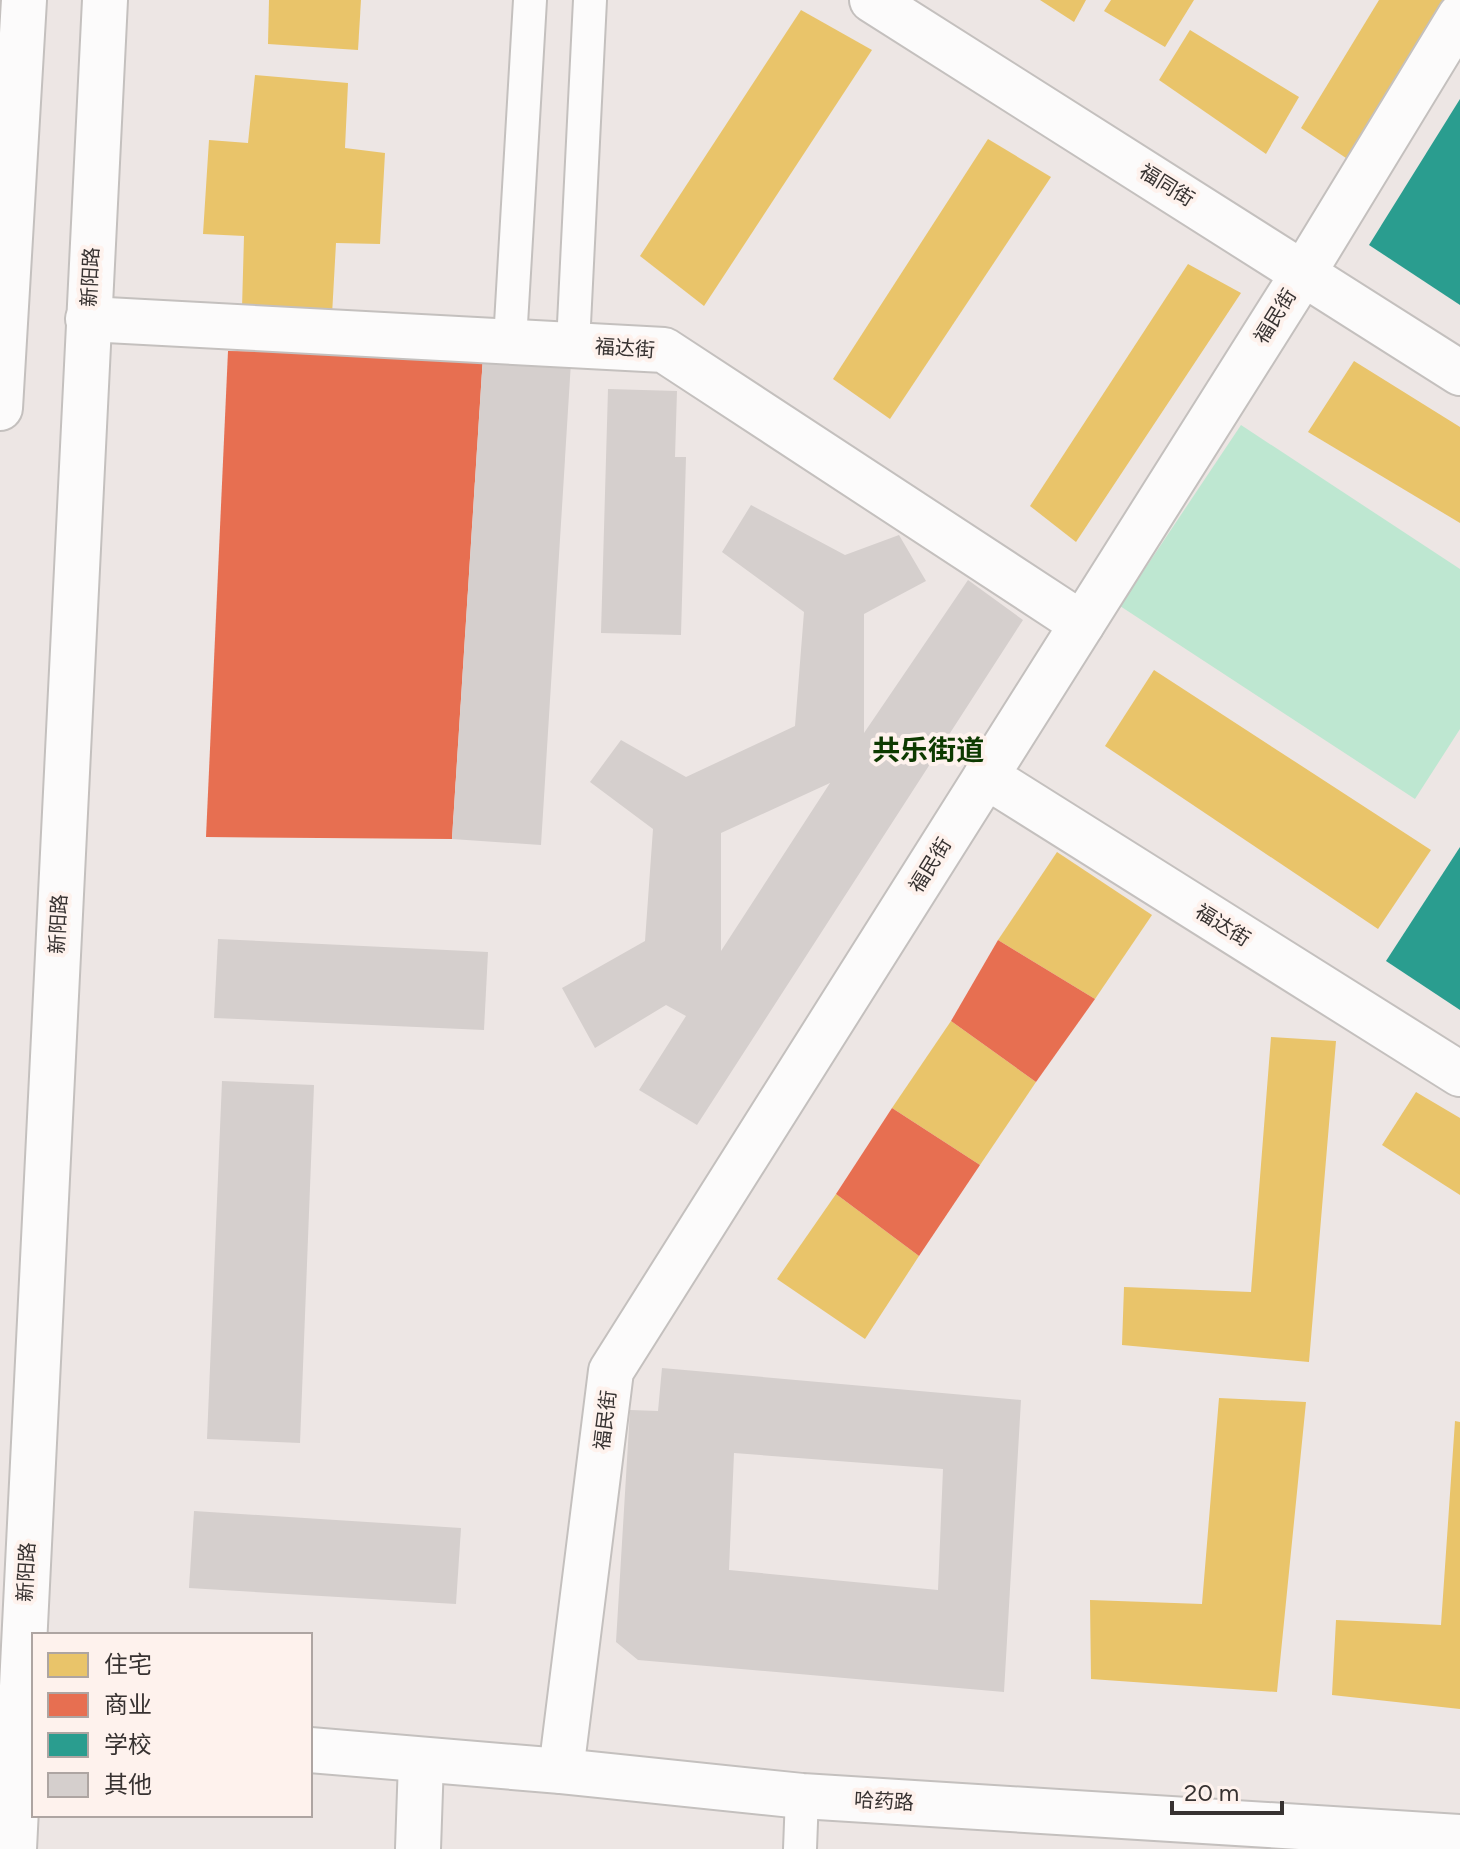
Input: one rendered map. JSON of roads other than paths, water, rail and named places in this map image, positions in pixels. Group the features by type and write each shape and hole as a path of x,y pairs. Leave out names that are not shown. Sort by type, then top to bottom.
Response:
{"street":[{"path":"0,408 24,0"},
{"name":"新阳路","path":"14,1849 18,1737 10,1680 105,0"},
{"path":"510,341 530,0"},
{"path":"573,344 590,0"},
{"name":"福同街","path":"872,0 1460,373"},
{"name":"福民街","path":"561,1771 611,1371 1304,272 1460,16"},
{"name":"福达街","path":"88,319 664,350 1082,624"},
{"name":"福达街","path":"986,776 1460,1074"},
{"name":"哈药路","path":"312,1750 561,1771 802,1796 1433,1840"},
{"path":"418,1849 421,1761"},
{"path":"800,1849 802,1796"}],"district":[{"name":"共乐街道","path":"928,750"}]}
